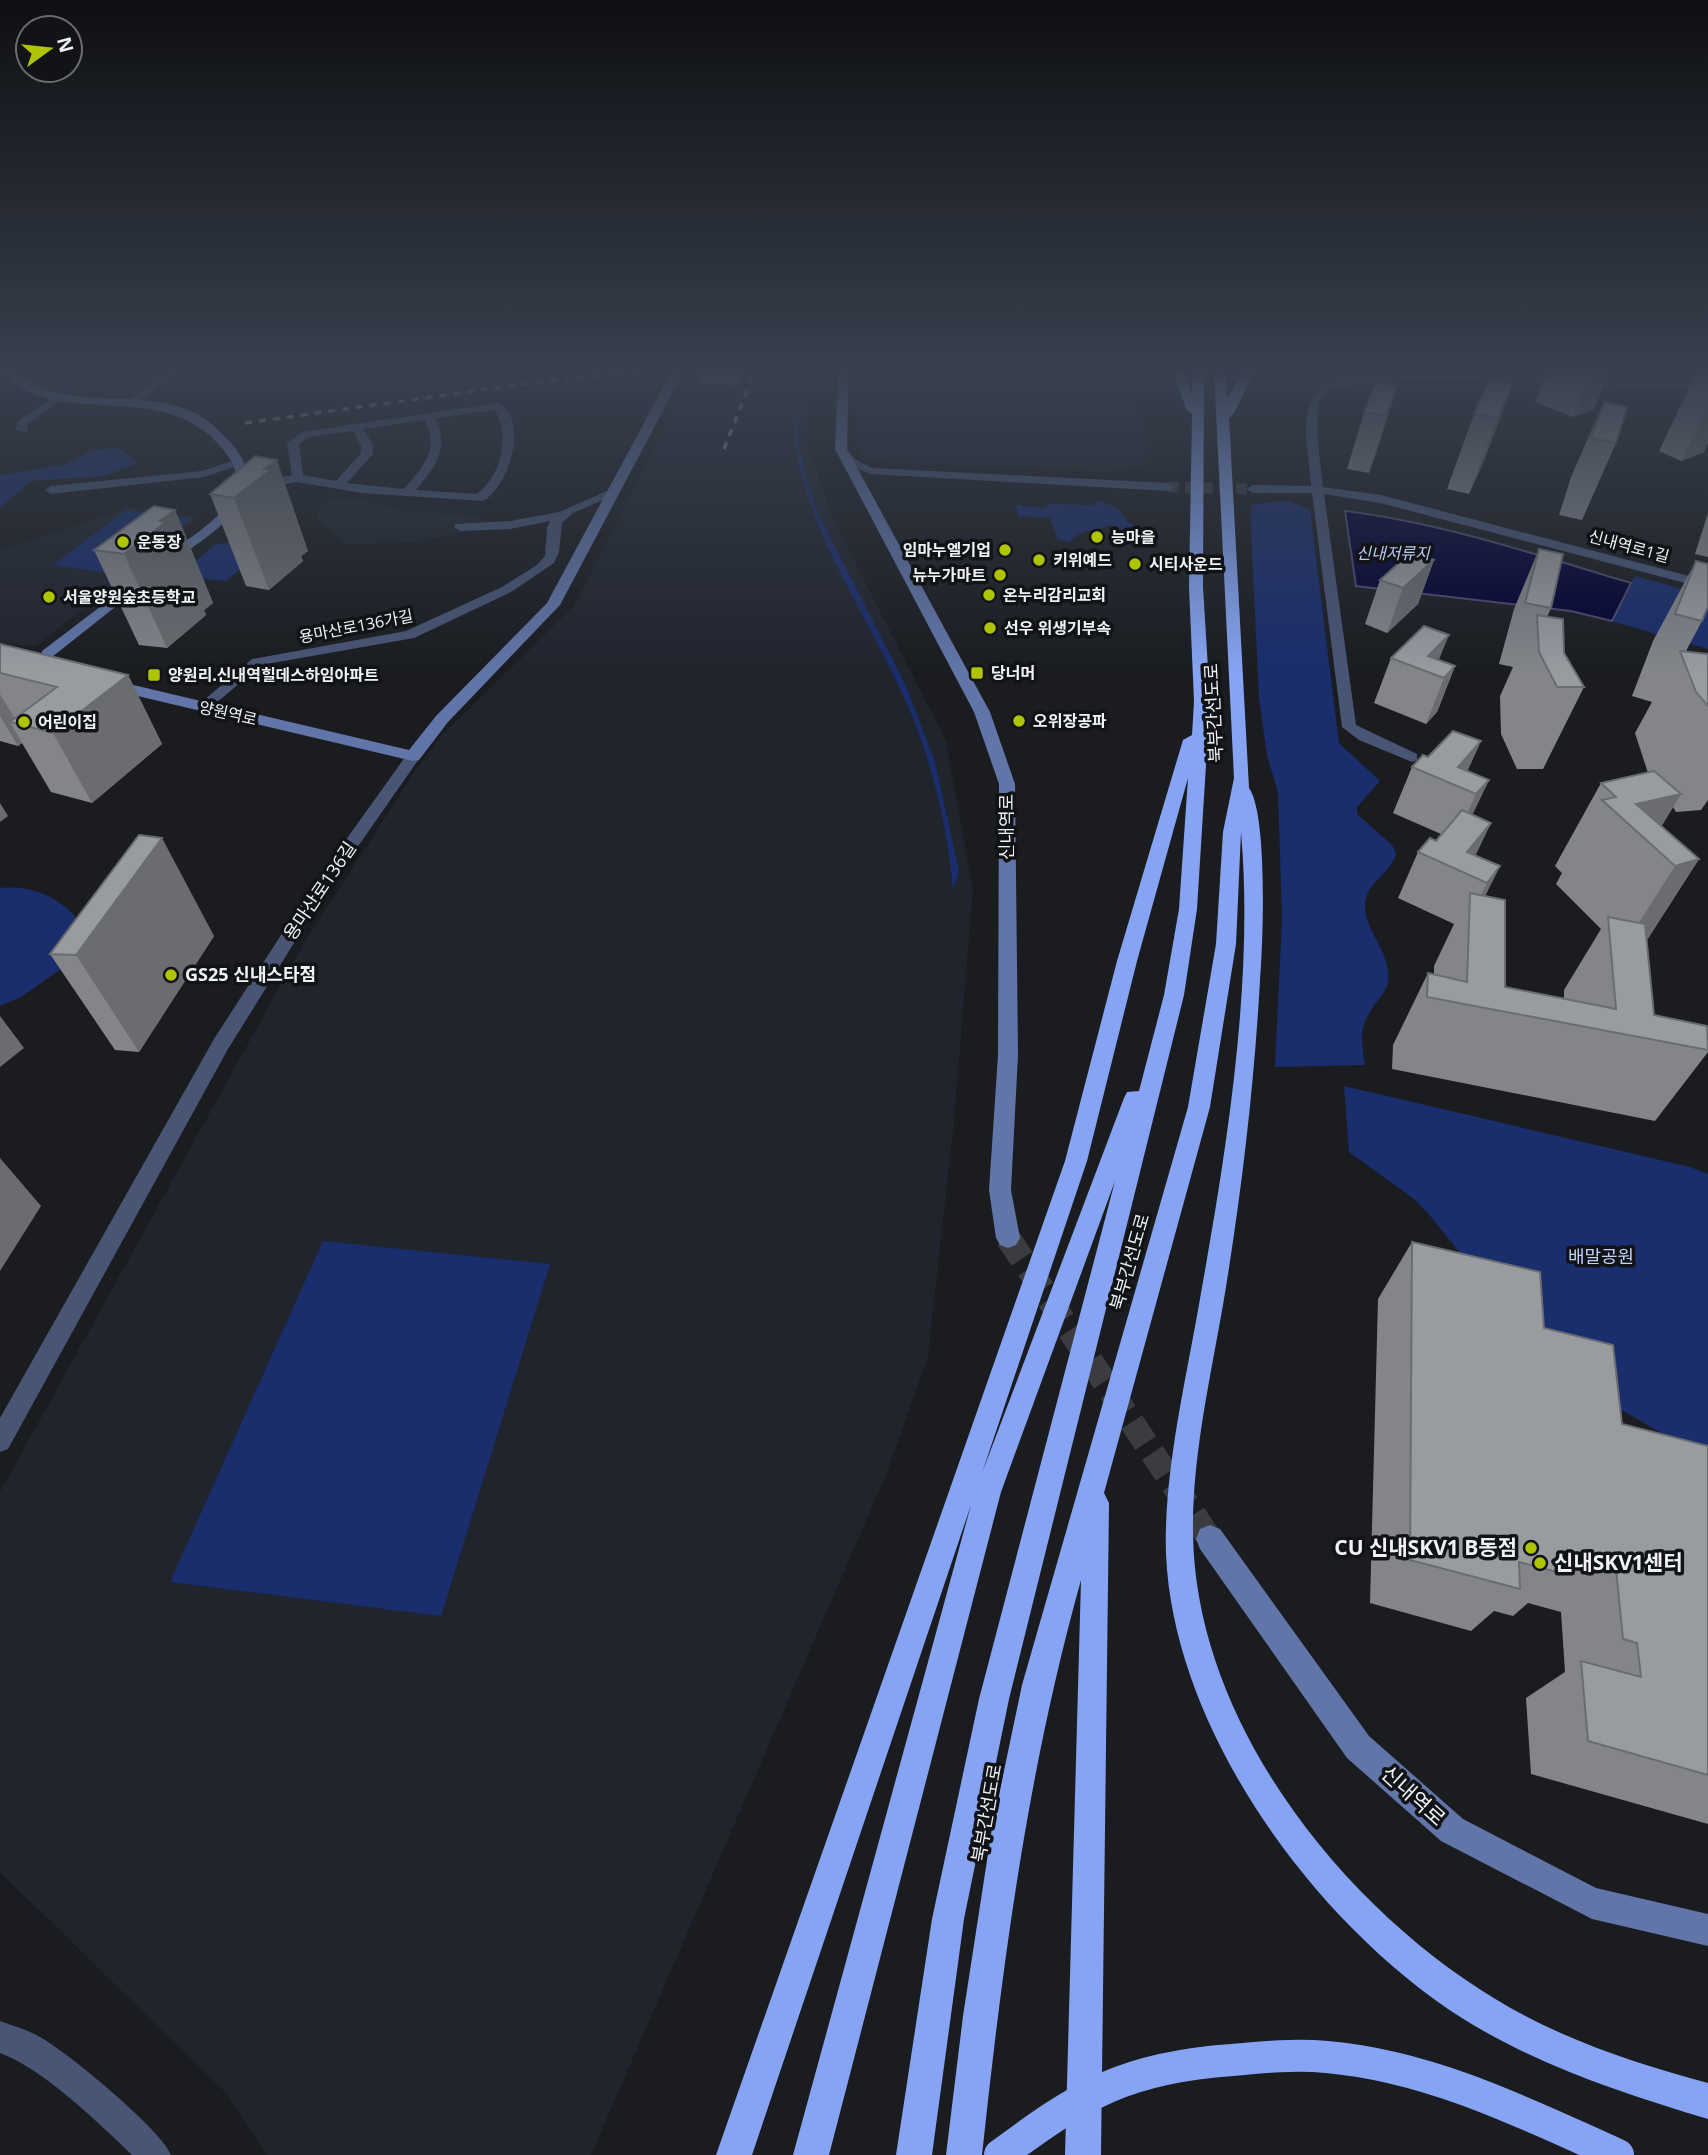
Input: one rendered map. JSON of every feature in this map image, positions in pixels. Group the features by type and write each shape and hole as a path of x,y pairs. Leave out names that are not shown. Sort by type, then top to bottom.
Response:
{"highway":[{"name":"북부간선도로","path":"914,2155 948,1919 994,1699 1174,995 1188,909 1202,701 1196,587 1198,472"},
{"name":"북부간선도로","path":"964,2155 980,2016 1008,1828 1037,1685 1199,1107 1226,944 1232,832 1242,778 1227,472"},
{"path":"734,2155 1076,1161 1127,961 1202,701"},
{"path":"1242,778 1252,836 1254,948 1243,1094 1187,1448 1179,1541 1183,1592 1195,1644 1245,1764 1280,1819 1326,1879 1375,1929 1425,1973 1470,2005 1539,2043 1606,2072 1708,2101"},
{"path":"811,2155 988,1492 1174,995"},
{"path":"1083,2155 1097,1469"},
{"path":"1000,2155 1056,2116 1122,2081 1194,2063 1264,2056 1329,2057 1407,2073 1490,2100 1618,2155"}],"street":[{"path":"51,489 211,472"},
{"path":"44,662 229,512 245,480 242,472"},
{"path":"297,472 298,478"},
{"path":"339,485 351,472"},
{"path":"408,492 425,472"},
{"path":"243,486 298,478 339,485 483,497 499,472"},
{"name":"용마산로136길","path":"0,1441 221,1044 316,894 412,756 442,719 554,605 623,472"},
{"name":"신내역로","path":"853,472 982,712 1005,771 1008,1055 1000,1190 1008,1238"},
{"path":"881,472 1167,487"},
{"path":"1316,472 1349,727 1364,737 1412,757"},
{"name":"신내역로1길","path":"1253,489 1317,490 1381,499 1454,516 1708,585"},
{"path":"460,527 510,525 561,515 611,494"},
{"name":"용마산로136가길","path":"203,707 257,662 409,635 432,628 501,592 549,561 554,550 553,529 561,515"},
{"name":"양원역로","path":"89,680 412,756"},
{"name":"신내역로","path":"1210,1539 1359,1747 1452,1830 1592,1903 1708,1930"},
{"path":"0,2037 30,2048 115,2116 155,2155"}],"shaded area":[{"path":"643,472 817,472 833,519 946,741 973,890 954,1121 928,1356 888,1470 591,2155 267,2155 227,2094 0,1872 0,1492 302,946 419,765 444,733 574,606"},
{"path":"339,499 378,503 411,513 466,514 505,526 413,542 346,544 316,519 322,505"},
{"name":"서울양원숲초등학교","path":"129,507 199,517 36,646 0,644 0,551"}],"green space":[{"path":"21,472 116,472 104,476 31,481 0,508 0,475"},
{"path":"801,472 805,472 816,509 905,684 935,762 959,871 953,890 941,809 918,730 896,680 830,552"},
{"path":"1098,501 1116,507 1129,523 1142,527 1127,533 1111,525 1079,534 1069,542 1058,539 1050,518 1018,516 1016,505 1044,508 1050,504 1093,505"},
{"path":"1288,501 1310,509 1339,743 1380,781 1357,807 1357,814 1392,845 1396,853 1366,899 1367,918 1384,956 1388,975 1386,988 1363,1027 1365,1065 1275,1067 1282,919 1278,792 1267,756 1259,698 1250,511 1252,504"},
{"name":"운동장","path":"126,510 191,519 121,575 53,565"},
{"path":"231,542 262,552 226,581 184,577 182,573 214,545"},
{"path":"1635,576 1708,596 1708,649 1612,621"},
{"path":"0,888 23,888 44,894 62,904 78,920 65,966 21,997 0,1006"},
{"name":"배말공원","path":"1344,1086 1690,1167 1708,1174 1708,1460 1582,1387 1536,1347 1427,1212 1414,1199 1349,1152"},
{"path":"323,1241 550,1264 441,1616 170,1582"}],"water":[{"name":"신내저류지","path":"1345,511 1454,532 1631,583 1612,621 1571,611 1356,586"}],"building":[{"path":"237,472 269,472 234,498 210,494"},
{"path":"154,506 175,510 160,521 166,522 124,554 94,550"},
{"path":"1539,549 1563,554 1551,608 1525,603"},
{"path":"1411,552 1434,560 1403,588 1380,580"},
{"path":"1696,561 1708,564 1708,606 1702,621 1675,614"},
{"path":"1537,615 1563,619 1564,653 1584,687 1557,687 1539,652"},
{"path":"1424,626 1449,635 1428,656 1455,666 1444,678 1391,658"},
{"path":"0,644 128,675 53,733 10,722 57,687 0,673"},
{"path":"1680,651 1708,654 1708,706 1696,692"},
{"path":"1453,731 1481,741 1458,767 1489,780 1476,794 1412,767 1423,755 1428,757"},
{"path":"1654,771 1681,794 1636,804 1699,859 1675,866 1602,800 1616,797 1601,783"},
{"path":"1462,810 1491,823 1467,852 1500,866 1487,883 1418,852 1430,838 1436,841"},
{"path":"139,835 162,838 76,955 50,954"},
{"path":"1470,893 1505,900 1505,987 1616,1009 1608,917 1645,924 1654,1015 1707,1026 1708,1050 1427,997 1428,973 1467,982"},
{"name":"신내SKV1센터","path":"1412,1242 1540,1272 1544,1328 1613,1345 1622,1424 1708,1446 1708,1775 1588,1741 1581,1661 1641,1677 1637,1643 1623,1639 1616,1569 1563,1556 1564,1574 1519,1562 1520,1589 1410,1560"}],"tunnel":[{"path":"1168,487 1253,489"},
{"path":"1008,1238 1210,1539"}],"place":[{"name":"능마을","path":"1097,537"},
{"name":"운동장","path":"123,542"},
{"name":"임마누엘기업","path":"1005,550"},
{"name":"키위예드","path":"1039,560"},
{"name":"시티사운드","path":"1135,564"},
{"name":"뉴누가마트","path":"1000,575"},
{"name":"온누리감리교회","path":"989,595"},
{"name":"서울양원숲초등학교","path":"49,597"},
{"name":"선우 위생기부속","path":"990,628"},
{"name":"당너머","path":"977,673"},
{"name":"양원리.신내역힐데스하임아파트","path":"154,675"},
{"name":"오위장공파","path":"1019,721"},
{"name":"어린이집","path":"24,722"},
{"name":"GS25 신내스타점","path":"171,975"},
{"name":"CU 신내SKV1 B동점","path":"1531,1548"},
{"name":"신내SKV1센터","path":"1540,1563"}]}
